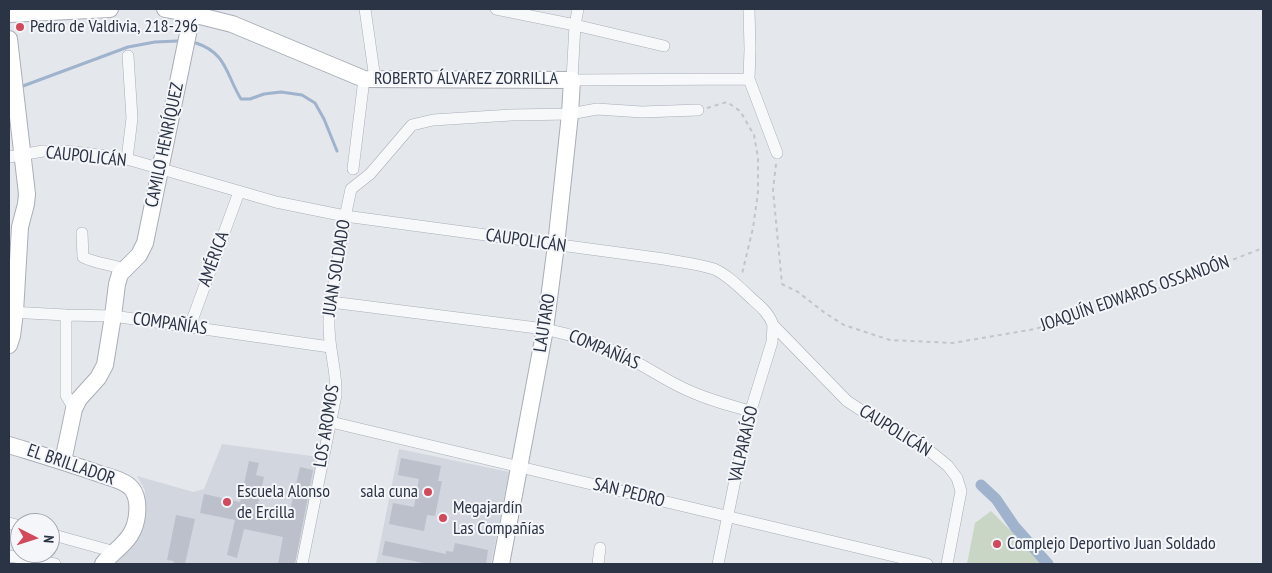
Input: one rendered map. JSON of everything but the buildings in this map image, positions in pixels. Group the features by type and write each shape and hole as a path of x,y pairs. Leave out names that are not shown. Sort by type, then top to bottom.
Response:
{"street":[{"path":"9,14 109,9"},
{"name":"ROBERTO ÁLVAREZ ZORRILLA","path":"165,9 232,24 370,79 749,79"},
{"path":"353,169 370,79 365,9"},
{"path":"496,9 664,46"},
{"path":"572,80 575,25 578,9"},
{"path":"749,9 749,79 777,153"},
{"name":"CAMILO HENRÍQUEZ","path":"63,461 74,409 79,399 98,378 105,365 120,274 139,255 145,243 192,14"},
{"path":"9,40 15,156 27,199 20,227 12,312 12,336 9,345"},
{"path":"127,160 132,118 128,56"},
{"name":"LAUTARO","path":"501,564 545,329 556,245 572,80"},
{"path":"570,114 597,109 642,112 698,110"},
{"name":"JUAN SOLDADO","path":"330,347 329,324 331,302 351,188 370,174 412,125 433,120 570,114"},
{"name":"CAUPOLICÁN","path":"15,156 43,151 63,151 127,160 276,202 345,216 692,264 715,270 739,286 767,312 773,325 847,401 873,418 915,439 948,466 957,478 961,491 947,564"},
{"name":"AMÉRICA","path":"190,326 239,192"},
{"path":"82,233 83,257 89,261 116,266 125,270"},
{"name":"COMPAÑÍAS","path":"331,302 545,329 575,336 629,358 687,390 706,398 750,411"},
{"name":"COMPAÑÍAS","path":"12,312 113,316 330,347"},
{"path":"66,315 66,395 74,409"},
{"name":"VALPARAÍSO","path":"718,564 740,454 750,411 772,342 773,325"},
{"name":"LOS AROMOS","path":"302,564 336,395 330,347"},
{"name":"SAN PEDRO","path":"331,422 927,564"},
{"name":"EL BRILLADOR","path":"9,445 63,461 122,482 132,488 138,507 134,529 116,552"},
{"path":"60,537 116,552"},
{"path":"598,564 600,548"},
{"path":"103,564 116,552"},
{"path":"9,556 54,564"}],"path":[{"path":"698,110 727,102 740,111 754,135 758,158 758,192 753,228 739,286"},
{"name":"JOAQUÍN EDWARDS OSSANDÓN","path":"777,153 773,190 782,284 798,292 844,325 890,340 953,343 1036,329 1139,296 1263,248"}],"shaded area":[{"name":"Escuela Alonso de Ercilla","path":"222,444 319,457 295,564 116,564 135,541 146,516 145,490 137,476 193,492 204,489"},
{"name":"Megajardín Las Compañías","path":"399,449 509,472 491,564 376,564"}],"green space":[{"name":"Complejo Deportivo Juan Soldado","path":"991,511 1044,564 967,564 975,523"}],"waterway":[{"path":"23,86 128,47 155,42 177,41"},
{"path":"196,43 206,47 220,59 241,99 250,99 264,94 281,92 302,95 315,103 324,119 337,151"},
{"path":"981,485 996,499 1015,527 1048,564"}],"place":[{"name":"Pedro de Valdivia, 218-296","path":"20,27"},
{"name":"sala cuna","path":"428,492"},
{"name":"Escuela Alonso de Ercilla","path":"227,502"},
{"name":"Megajardín Las Compañías","path":"443,518"},
{"name":"Complejo Deportivo Juan Soldado","path":"997,544"}]}
